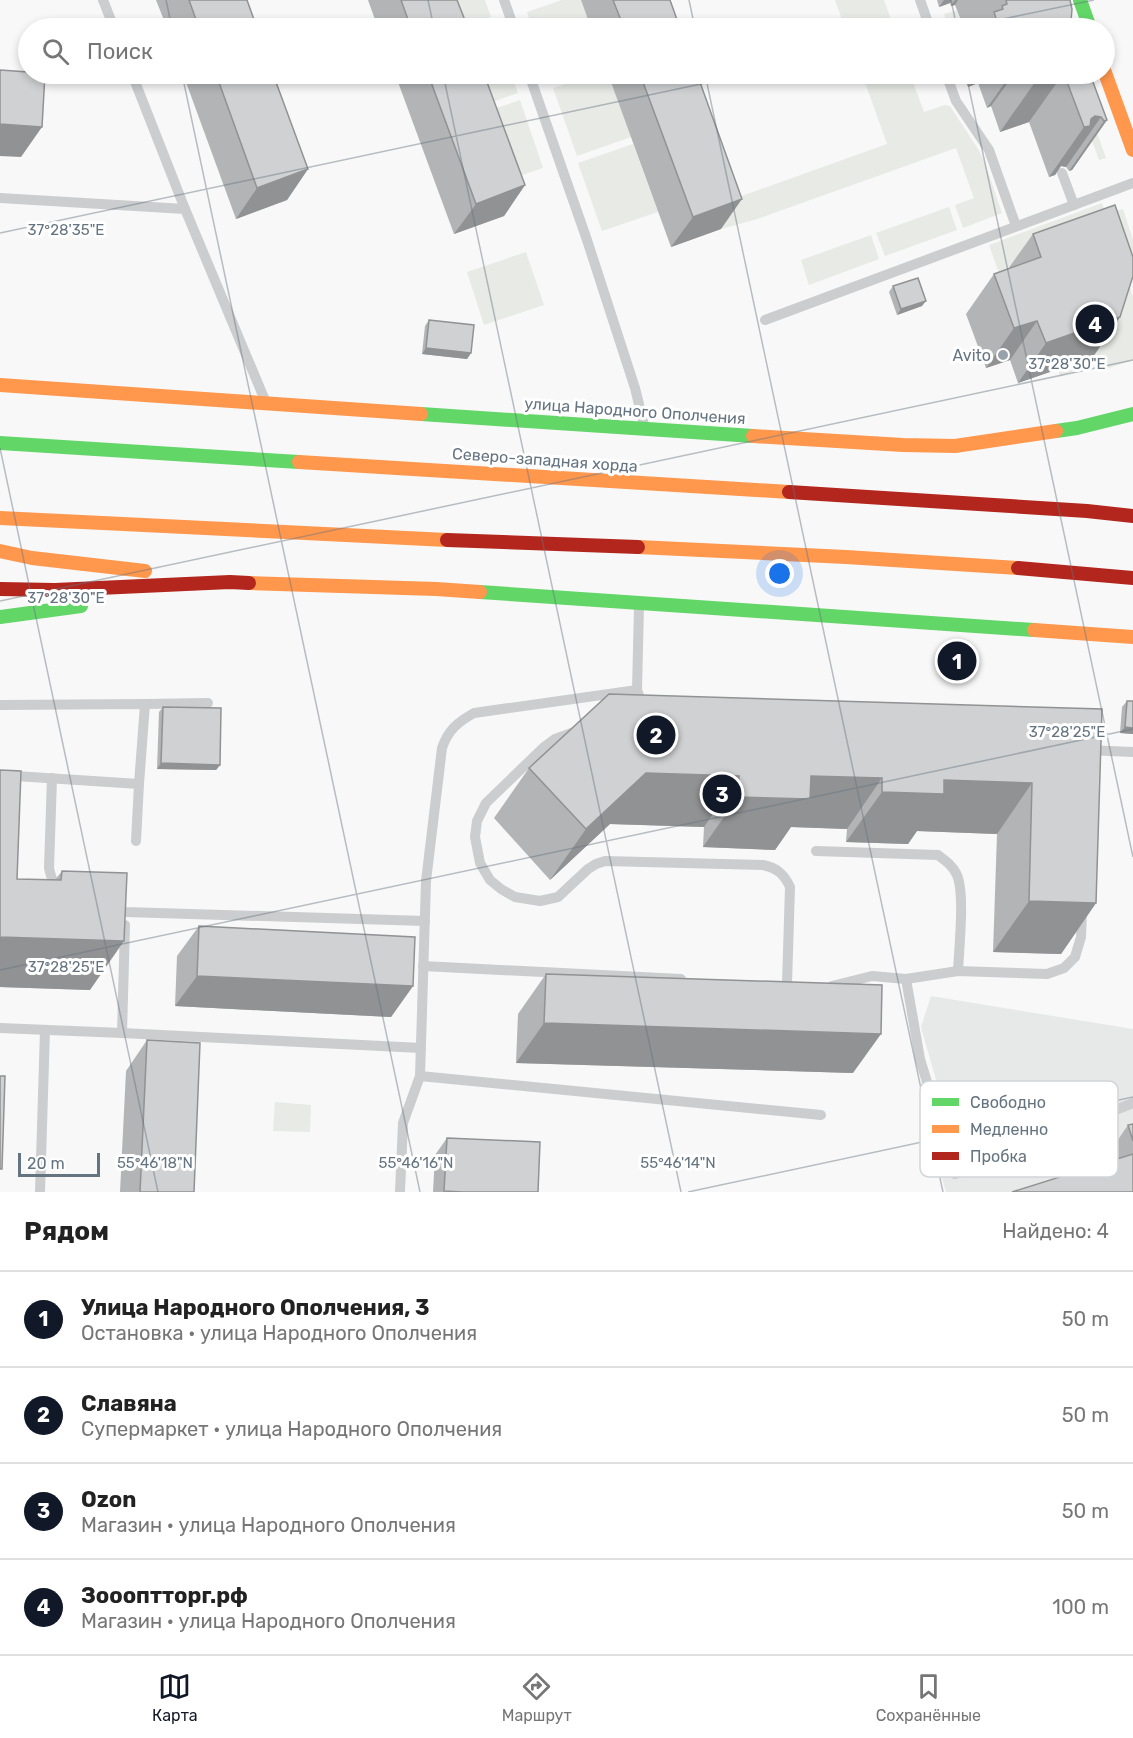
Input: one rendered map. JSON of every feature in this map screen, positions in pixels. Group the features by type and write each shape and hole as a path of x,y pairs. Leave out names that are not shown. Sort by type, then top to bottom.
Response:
{"main road":[{"path":"1080,0 1086,18"},
{"path":"1109,84 1133,150"},
{"path":"0,385 133,394"},
{"path":"44,402 133,394"},
{"name":"улица Народного Ополчения","path":"133,394 644,429 955,447 1089,425 1133,414"},
{"path":"1089,425 1117,434"},
{"name":"Северо-западная хорда","path":"0,443 1087,511 1133,516"},
{"path":"0,518 297,534 811,555 1133,578"},
{"path":"0,551 32,558 230,582"},
{"path":"113,600 230,582"},
{"path":"0,589 55,591 230,582 435,589 1133,638"},
{"path":"0,617 90,604"}],"lane":[{"path":"103,0 110,18"},
{"path":"504,0 510,18"},
{"path":"920,0 926,18"},
{"path":"136,84 267,404"},
{"path":"532,84 587,240 635,388 644,429"},
{"path":"950,84 956,101 989,150 1016,226"},
{"path":"1062,173 1074,205"},
{"path":"765,320 1133,183"},
{"path":"0,198 185,208"},
{"path":"639,603 637,690 644,705"},
{"path":"400,1192 403,1123 420,1076 426,881 442,748 445,740 460,720 474,713 637,690"},
{"path":"0,705 208,703"},
{"path":"136,841 144,704"},
{"path":"590,729 571,732 550,743 486,802 477,821 474,837 480,863 490,880 515,897 540,901 558,897 588,869 605,861 772,867 786,878 790,887 792,984 776,984"},
{"path":"1080,738 1085,743 1087,762"},
{"path":"1087,750 1133,752"},
{"path":"0,775 139,784"},
{"path":"52,778 49,868 51,880 59,888 78,895"},
{"path":"816,851 938,855 950,864 957,875 960,888 958,971"},
{"path":"824,986 837,986 872,976 906,978 958,971 1047,974 1064,968 1075,957 1081,937 1082,902"},
{"path":"107,905 125,912 425,921"},
{"path":"122,1033 125,912"},
{"path":"423,966 694,979"},
{"path":"906,978 920,1059 927,1081"},
{"path":"0,1028 421,1048"},
{"path":"40,1192 45,1030"},
{"path":"420,1076 821,1114"},
{"path":"1118,1109 1133,1103"}],"shaded area":[{"path":"425,0 485,0 491,17 488,18 446,18"},
{"path":"562,0 581,0 587,18 529,18 527,12"},
{"path":"835,0 884,0 890,18 841,18"},
{"path":"957,10 960,18 945,18 944,14"},
{"path":"456,84 515,84 518,93 466,111"},
{"path":"565,84 612,84 631,137 577,156 553,88"},
{"path":"866,84 914,84 924,112 945,105 950,106 984,160 1002,213 963,228 955,205 974,198 956,148 754,220 721,229 722,203 887,144"},
{"path":"1072,84 1080,84 1106,158 1099,160"},
{"path":"520,100 543,168 493,185 468,118"},
{"path":"633,144 658,212 602,231 578,163"},
{"path":"1102,203 1133,297 1133,360 1097,372 1094,364 1060,376 1058,369 1093,357 1008,298 989,245"},
{"path":"949,207 957,230 885,256 876,233"},
{"path":"1123,209 1133,240 1133,262 1116,211"},
{"path":"871,235 879,259 809,285 801,260"},
{"path":"526,252 544,305 484,325 467,272"},
{"path":"931,996 1133,1029 1133,1192 946,1192 942,1177 1118,1177 1118,1081 936,1081 921,1027"},
{"path":"275,1102 311,1105 310,1132 273,1131"}],"building":[{"path":"189,0 247,0 253,18 195,18"},
{"path":"401,0 457,0 464,18 407,18"},
{"path":"613,0 670,0 676,18 620,18"},
{"path":"1006,0 1070,0 1071,18 996,18 994,12 1003,9 1002,6 1007,4"},
{"path":"0,70 18,71 18,84 44,84 42,127 0,124"},
{"path":"220,84 277,84 308,169 257,188"},
{"path":"432,84 488,84 525,185 476,204"},
{"path":"644,84 701,84 742,199 693,217"},
{"path":"1068,84 1094,84 1107,120 1104,121 1101,117 1095,116 1091,119 1090,126 1084,127"},
{"path":"1115,205 1133,257 1133,276 1120,317 1046,343 1037,321 1014,328 994,274 1041,257 1033,234"},
{"path":"918,278 926,301 901,309 893,286"},
{"path":"429,320 474,325 471,353 426,348"},
{"path":"609,694 1102,709 1096,903 1029,901 1032,783 944,780 944,794 882,792 882,778 811,776 810,799 738,797 739,776 646,773 586,829 529,768"},
{"path":"1127,701 1133,701 1133,728 1125,727"},
{"path":"163,707 221,708 220,765 161,763"},
{"path":"0,770 21,771 17,879 61,880 62,871 127,873 124,941 0,937"},
{"path":"199,926 415,937 413,986 197,976"},
{"path":"546,974 882,985 881,1034 544,1023"},
{"path":"147,1040 200,1043 194,1192 140,1192"},
{"path":"0,1076 5,1076 2,1169 0,1169"},
{"path":"1133,1124 1133,1141 1128,1125"},
{"path":"447,1138 540,1142 538,1192 444,1191"},
{"path":"1133,1154 1133,1192 1012,1192 1060,1177 1118,1177 1118,1159"}],"traffic: fast":[{"path":"1080,0 1086,18"},
{"path":"421,414 753,436"},
{"path":"1056,431 1133,414"},
{"path":"0,443 299,462"},
{"path":"480,592 1034,630"},
{"path":"0,617 81,606"}],"traffic: slow":[{"path":"1109,84 1133,150"},
{"path":"0,385 421,414"},
{"path":"753,436 955,446 1056,431"},
{"path":"299,462 789,492"},
{"path":"0,518 447,540"},
{"path":"638,547 1018,568"},
{"path":"0,551 32,558 145,571"},
{"path":"249,583 480,592"},
{"path":"1034,630 1133,637"}],"traffic: jam":[{"path":"789,492 1133,516"},
{"path":"447,540 638,547"},
{"path":"1018,568 1133,578"},
{"path":"0,589 55,590 249,583"}],"place":[{"name":"Зоооптторг.рф","path":"1095,324"},
{"name":"Avito","path":"1003,355"},
{"name":"Улица Народного Ополчения, 3","path":"957,661"},
{"name":"Славяна","path":"656,735"},
{"name":"Ozon","path":"722,794"}]}
